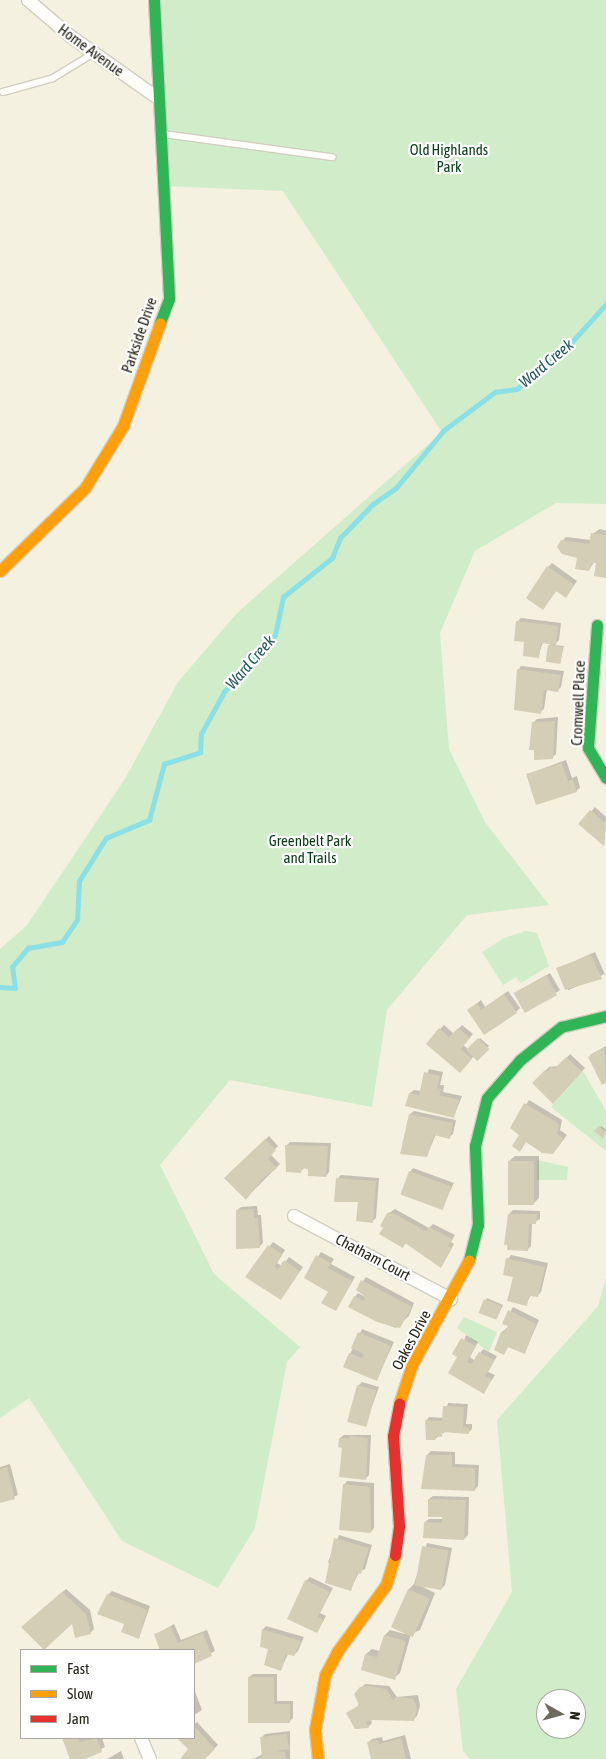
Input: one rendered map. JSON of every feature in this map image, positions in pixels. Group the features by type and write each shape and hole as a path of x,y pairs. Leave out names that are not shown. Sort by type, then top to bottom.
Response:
{"street":[{"name":"Home Avenue","path":"28,0 94,53 156,98"},
{"name":"Parkside Drive","path":"0,571 85,488 123,426 169,299 156,98 154,0"},
{"name":"Cromwell Place","path":"597,625 588,748 606,778"},
{"name":"Oakes Drive","path":"318,1759 315,1729 325,1675 337,1652 376,1601 394,1567 399,1526 393,1436 400,1399 412,1365 467,1268 478,1225 475,1146 487,1098 520,1060 561,1028 606,1016"},
{"name":"Chatham Court","path":"294,1216 451,1299"},
{"path":"141,1739 150,1759"}],"lane":[{"path":"3,92 53,78 94,53"},
{"path":"159,134 332,157"}],"green space":[{"path":"153,0 606,0 606,504 556,503 475,551 440,633 449,749 485,822 549,905 467,915 387,1010 372,1107 230,1080 160,1165 214,1274 300,1347 287,1362 255,1528 218,1588 122,1541 29,1398 0,1418 0,949 27,925 85,839 126,777 178,682 237,613 465,412 441,431 283,191 163,186"},
{"path":"526,931 537,933 549,966 521,983 516,977 503,985 482,952 504,938"},
{"path":"583,1071 606,1111 606,1151 551,1107"},
{"path":"537,1160 568,1167 567,1180 537,1180"},
{"path":"606,1277 606,1759 470,1759 463,1751 456,1689 512,1592 497,1420 598,1306"},
{"path":"464,1317 497,1332 489,1352 457,1328"}],"building":[{"path":"591,533 606,535 606,578 594,576 596,563 591,563 589,571 575,569 577,558 562,554 557,547 561,540 589,544"},
{"path":"547,566 574,585 566,598 556,591 543,610 526,598"},
{"path":"516,621 558,626 556,645 541,643 539,658 523,656 524,642 514,641"},
{"path":"548,645 563,647 560,664 546,662"},
{"path":"517,669 561,675 558,692 544,690 541,714 514,710"},
{"path":"555,721 553,759 534,760 534,750 529,750 532,722"},
{"path":"562,763 568,781 573,779 577,792 536,805 526,774"},
{"path":"590,810 606,824 604,846 578,824"},
{"path":"591,955 602,979 565,990 556,968"},
{"path":"546,975 557,995 525,1013 514,993"},
{"path":"504,994 517,1013 484,1035 467,1010 477,1003 481,1010"},
{"path":"439,1028 449,1037 458,1028 470,1038 461,1049 472,1059 460,1073 426,1044"},
{"path":"478,1038 489,1049 477,1061 466,1050"},
{"path":"604,1047 606,1083 602,1085 588,1057"},
{"path":"566,1057 582,1072 553,1104 532,1083 545,1070 547,1072 552,1066 554,1069"},
{"path":"424,1072 440,1076 437,1088 441,1089 440,1095 459,1100 454,1118 405,1106 409,1093 419,1095"},
{"path":"524,1103 559,1124 557,1134 564,1139 553,1154 542,1153 526,1142 520,1152 512,1146 519,1135 510,1128"},
{"path":"409,1114 453,1123 450,1139 434,1135 427,1157 400,1154"},
{"path":"599,1126 606,1132 603,1139 594,1131"},
{"path":"265,1139 276,1150 268,1159 277,1168 262,1179 246,1200 224,1178"},
{"path":"285,1145 328,1146 326,1177 308,1176 308,1169 302,1168 301,1173 286,1172"},
{"path":"508,1161 534,1161 534,1205 508,1205"},
{"path":"409,1171 451,1186 443,1210 400,1194"},
{"path":"336,1178 376,1181 373,1223 356,1221 358,1202 334,1202"},
{"path":"254,1209 254,1218 258,1218 260,1248 236,1249 236,1210"},
{"path":"391,1212 426,1231 429,1227 452,1239 448,1246 452,1248 441,1268 405,1243 403,1248 379,1234 383,1228 380,1226 387,1213"},
{"path":"508,1214 537,1214 536,1224 529,1224 528,1251 507,1250 507,1245 504,1245"},
{"path":"268,1245 282,1254 274,1267 278,1269 284,1260 300,1271 281,1300 245,1277"},
{"path":"316,1255 331,1263 328,1268 352,1281 336,1311 321,1303 328,1292 304,1278"},
{"path":"506,1258 545,1267 538,1297 529,1296 527,1306 507,1301 513,1277 503,1275"},
{"path":"361,1280 412,1307 400,1328 377,1322 348,1307 354,1296 363,1301 366,1296 356,1290"},
{"path":"484,1299 502,1306 496,1320 479,1313"},
{"path":"508,1310 536,1324 525,1354 508,1347 504,1355 494,1350 501,1332 505,1333 508,1326 502,1324"},
{"path":"358,1332 391,1346 377,1381 343,1367 349,1353 362,1358 364,1354 351,1348"},
{"path":"461,1338 475,1346 467,1362 471,1364 479,1352 494,1360 485,1376 492,1379 484,1394 448,1373 457,1357 452,1354"},
{"path":"357,1385 376,1390 366,1427 347,1422"},
{"path":"443,1406 464,1407 463,1427 469,1428 469,1434 442,1432 442,1437 436,1436 435,1440 426,1440 425,1420 442,1421"},
{"path":"349,1436 368,1438 366,1480 339,1477 342,1448 338,1447 339,1438 349,1439"},
{"path":"426,1455 452,1455 452,1467 475,1468 475,1491 421,1489"},
{"path":"7,1467 15,1499 0,1503 0,1469"},
{"path":"343,1484 370,1487 371,1533 339,1530"},
{"path":"428,1499 466,1500 464,1540 423,1538 424,1522 442,1523 442,1517 428,1517"},
{"path":"334,1538 369,1548 361,1574 357,1573 351,1591 325,1583"},
{"path":"422,1546 449,1551 442,1590 415,1585"},
{"path":"305,1580 330,1592 318,1617 324,1620 317,1633 287,1619"},
{"path":"408,1589 430,1599 413,1637 391,1627"},
{"path":"62,1592 86,1614 91,1634 75,1638 72,1624 43,1649 21,1627"},
{"path":"107,1594 147,1610 139,1639 121,1632 124,1624 97,1614"},
{"path":"171,1627 178,1643 203,1633 212,1656 195,1664 195,1649 160,1649 154,1634"},
{"path":"262,1629 301,1641 294,1656 286,1654 281,1671 264,1665 268,1649 260,1647"},
{"path":"384,1635 406,1641 395,1680 361,1670 365,1654 377,1657"},
{"path":"248,1677 274,1677 274,1704 290,1704 290,1723 248,1723"},
{"path":"370,1686 386,1689 394,1701 395,1697 414,1699 417,1710 414,1721 373,1720 366,1722 369,1728 355,1729 346,1713 359,1705 354,1694 360,1687"},
{"path":"195,1727 215,1749 205,1759 180,1759 188,1749 178,1739 195,1739"},
{"path":"287,1734 289,1749 276,1751 285,1752 286,1759 257,1759 262,1757 260,1737"},
{"path":"401,1738 406,1759 371,1759 367,1742 378,1740 379,1744"},
{"path":"62,1739 78,1739 80,1742 97,1739 102,1752 85,1759 70,1759"}],"waterway":[{"name":"Ward Creek","path":"0,987 15,988 12,967 28,948 62,942 77,920 79,881 106,838 149,820 164,764 200,752 201,734 224,692 275,635 283,597 332,558 340,538 373,504 396,488 444,430 495,392 517,389 571,343 606,304"}],"traffic: fast":[{"path":"154,0 169,299 160,323"},
{"path":"597,625 588,748 606,778"},
{"path":"469,1260 478,1225 475,1146 487,1098 520,1060 561,1027 606,1016"}],"traffic: slow":[{"path":"0,571 85,488 123,426 160,323"},
{"path":"399,1404 412,1365 469,1260"},
{"path":"318,1759 315,1729 325,1675 337,1652 386,1585 395,1555"}],"traffic: jam":[{"path":"395,1555 399,1526 393,1436 399,1404"}],"park label":[{"name":"Old Highlands Park","path":"449,158"},
{"name":"Greenbelt Park and Trails","path":"310,848"}]}
